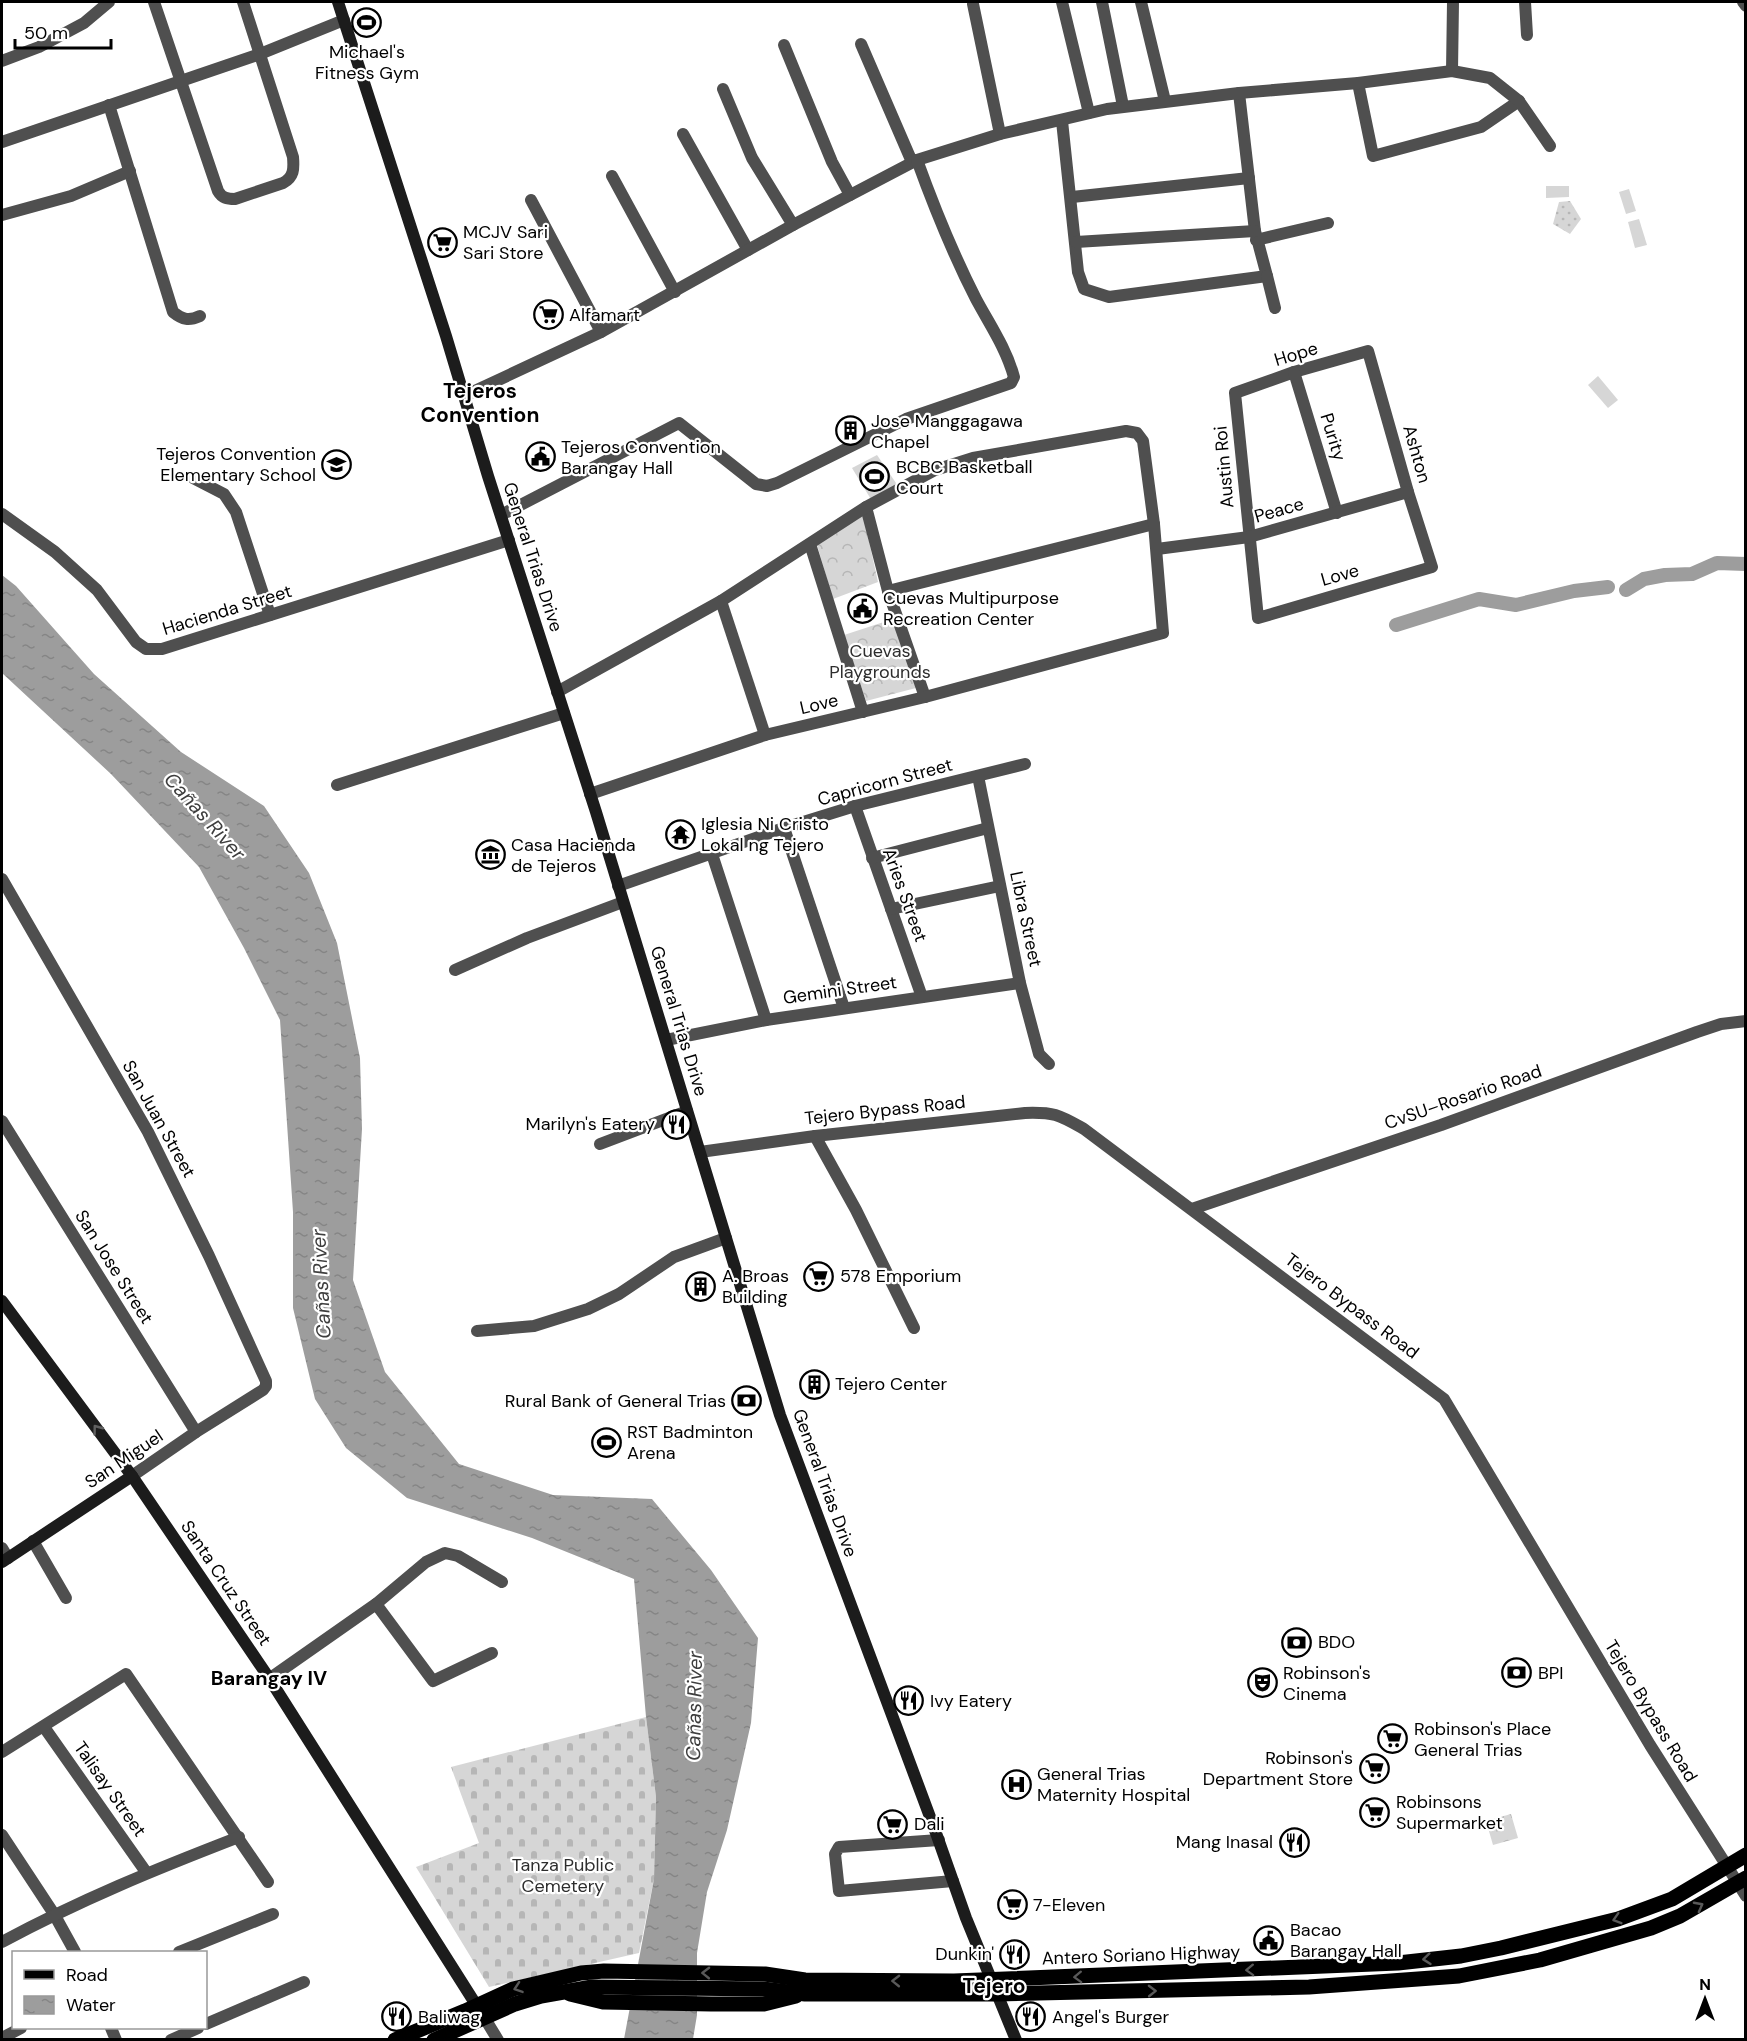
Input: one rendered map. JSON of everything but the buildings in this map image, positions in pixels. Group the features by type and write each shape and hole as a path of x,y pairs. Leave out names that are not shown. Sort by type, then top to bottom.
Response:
{"main road":[{"name":"General Trias Drive","path":"338,2 590,794 780,1415 953,1881 1016,2040"},
{"name":"Santa Cruz Street","path":"2,1301 132,1476 269,1679 480,2011"},
{"name":"San Miguel","path":"4,1556 33,1541 132,1476"},
{"name":"Antero Soriano Highway","path":"994,1987 1349,1966 1461,1956 1539,1940 1649,1909 1672,1899 1746,1855"},
{"name":"Antero Soriano Highway","path":"561,1985 581,1973 606,1971 805,1987 1309,1987 1459,1976 1513,1966 1622,1937 1680,1916 1743,1886"},
{"name":"Antero Soriano Highway","path":"602,1992 764,1984"},
{"name":"Antero Soriano Highway","path":"434,2040 513,1989 561,1985 711,2004 764,2004 805,1987"},
{"name":"Antero Soriano Highway","path":"395,2040 480,2011"}],"street":[{"path":"2,61 39,47 84,23 109,2"},
{"path":"154,2 221,195 229,199 283,183 292,175 293,157 243,2"},
{"path":"1062,2 1089,113"},
{"path":"1102,2 1123,106"},
{"path":"1141,2 1165,101"},
{"path":"1452,71 1453,2"},
{"path":"1525,2 1527,35"},
{"path":"1743,2 1746,6"},
{"path":"973,4 1000,134"},
{"path":"2,142 260,54 344,20"},
{"path":"501,515 679,423 756,484 767,486 906,419 1011,383 1014,377 1009,357 976,299 941,225 861,44"},
{"path":"784,45 832,162 850,195"},
{"path":"464,396 601,332 793,225 914,161 1000,134 1089,113 1165,101 1358,83 1452,71 1490,78 1519,101 1550,146"},
{"path":"1358,83 1373,156 1481,126 1519,101"},
{"path":"723,90 752,158 793,225"},
{"path":"1239,93 1256,236 1275,308"},
{"path":"109,105 173,312 182,319 192,320 200,316"},
{"path":"1062,120 1072,197 1078,272 1084,289 1109,297 1267,276"},
{"path":"683,134 748,250"},
{"path":"2,215 71,196 130,171"},
{"path":"612,176 675,292"},
{"path":"1072,197 1249,178"},
{"path":"531,200 601,332"},
{"path":"1076,242 1256,236 1328,223"},
{"name":"Hope","path":"1235,393 1294,372 1368,351"},
{"name":"Ashton","path":"1368,351 1432,567"},
{"name":"Purity","path":"1294,372 1337,513"},
{"name":"Austin Roi","path":"1235,393 1249,537"},
{"path":"557,692 721,601 866,507 935,470 973,458 1126,431 1137,433 1143,441 1157,549"},
{"path":"193,478 224,494 236,512 270,615"},
{"name":"Peace","path":"1157,549 1249,537 1408,492"},
{"path":"866,507 888,591 925,697"},
{"name":"Hacienda Street","path":"2,514 55,552 97,590 136,642 146,649 162,649 509,540"},
{"path":"888,591 1154,524"},
{"name":"Love","path":"1249,537 1258,618 1432,567"},
{"path":"810,544 863,712"},
{"name":"Love","path":"590,794 765,735 925,697 1163,633 1157,549"},
{"path":"721,601 765,735"},
{"path":"337,785 564,713"},
{"name":"Capricorn Street","path":"618,886 784,828 855,806 1025,764"},
{"name":"Libra Street","path":"978,776 1020,982 1039,1054 1049,1064"},
{"name":"Aries Street","path":"855,806 922,997"},
{"path":"784,828 844,1008"},
{"path":"872,858 988,828"},
{"path":"712,854 766,1020"},
{"name":"San Juan Street","path":"2,879 148,1132 209,1256 266,1381 266,1386"},
{"path":"891,909 1000,886"},
{"path":"455,970 527,938 623,902"},
{"name":"Gemini Street","path":"666,1040 766,1020 1020,982"},
{"name":"CvSU–Rosario Road","path":"1192,1209 1442,1125 1703,1030 1721,1024 1746,1021"},
{"path":"600,1144 687,1111"},
{"name":"Tejero Bypass Road","path":"699,1152 815,1136 1025,1113 1059,1115 1084,1129 1444,1398 1650,1745 1727,1867 1743,1886"},
{"name":"San Jose Street","path":"2,1121 196,1432"},
{"path":"815,1136 856,1210 914,1328"},
{"path":"477,1331 534,1326 588,1309 619,1294 675,1257 726,1238"},
{"name":"San Miguel","path":"132,1476 266,1386"},
{"path":"33,1541 66,1598"},
{"path":"269,1679 376,1604 434,1557 445,1553 458,1556 502,1582"},
{"path":"376,1604 433,1681 492,1653"},
{"path":"2,1752 126,1674 268,1882"},
{"name":"Talisay Street","path":"44,1727 146,1872"},
{"path":"2,1942 54,1914 146,1872 239,1838"},
{"path":"2,1839 54,1914 74,1951"},
{"path":"939,1840 839,1847 835,1854 839,1891 953,1881"},
{"path":"184,1951 273,1914"},
{"path":"207,2024 304,1982"},
{"path":"480,2011 498,2040"},
{"path":"2,2038 19,2029"},
{"path":"171,2040 196,2029"}],"green space":[{"path":"1546,186 1569,186 1569,197 1546,198"},
{"path":"1629,189 1636,211 1626,214 1619,192"},
{"path":"1570,201 1581,219 1570,234 1553,224 1559,202"},
{"path":"1639,219 1647,245 1635,248 1628,222"},
{"path":"1598,376 1618,400 1608,408 1588,385"},
{"name":"BCBC Basketball Court","path":"877,455 898,486 872,501 852,468"},
{"path":"863,514 878,582 833,599 817,545"},
{"name":"Cuevas Playgrounds","path":"893,619 916,688 866,701 844,635"},
{"name":"Tanza Public Cemetery","path":"646,1717 656,1797 654,1879 639,1953 489,1987 416,1867 479,1843 451,1767"},
{"path":"1511,1814 1518,1838 1493,1845 1486,1821"}],"water":[{"name":"Cañas River","path":"2,575 16,586 94,674 181,752 264,806 309,873 337,943 360,1058 362,1129 353,1280 385,1372 459,1464 553,1495 652,1499 711,1570 758,1638 751,1723 727,1830 707,1892 697,1953 697,2015 693,2039 624,2039 654,1879 656,1797 646,1717 634,1579 532,1538 407,1498 346,1448 315,1399 293,1308 293,1212 280,1020 244,948 199,867 111,774 2,673"}],"waterway":[{"path":"1626,590 1644,579 1665,575 1692,574 1717,563 1746,564"},
{"path":"1396,625 1479,599 1516,605 1574,591 1608,587"}],"place":[{"name":"Michael's Fitness Gym","path":"367,23"},
{"name":"MCJV Sari Sari Store","path":"442,242"},
{"name":"Alfamart","path":"548,315"},
{"name":"Jose Manggagawa Chapel","path":"850,431"},
{"name":"Tejeros Convention Barangay Hall","path":"540,457"},
{"name":"Tejeros Convention Elementary School","path":"337,464"},
{"name":"BCBC Basketball Court","path":"875,477"},
{"name":"Cuevas Multipurpose Recreation Center","path":"862,608"},
{"name":"Iglesia Ni Cristo Lokal ng Tejero","path":"680,834"},
{"name":"Casa Hacienda de Tejeros","path":"490,855"},
{"name":"Marilyn's Eatery","path":"676,1124"},
{"name":"578 Emporium","path":"819,1276"},
{"name":"A. Broas Building","path":"701,1286"},
{"name":"Tejero Center","path":"814,1384"},
{"name":"Rural Bank of General Trias","path":"747,1401"},
{"name":"RST Badminton Arena","path":"606,1442"},
{"name":"BDO","path":"1297,1642"},
{"name":"BPI","path":"1517,1673"},
{"name":"Robinson's Cinema","path":"1262,1683"},
{"name":"Ivy Eatery","path":"909,1701"},
{"name":"Robinson's Place General Trias","path":"1393,1739"},
{"name":"Robinson's Department Store","path":"1374,1768"},
{"name":"General Trias Maternity Hospital","path":"1016,1784"},
{"name":"Robinsons Supermarket","path":"1375,1812"},
{"name":"Dali","path":"893,1824"},
{"name":"Mang Inasal","path":"1294,1842"},
{"name":"7-Eleven","path":"1012,1905"},
{"name":"Bacao Barangay Hall","path":"1269,1940"},
{"name":"Dunkin'","path":"1015,1954"},
{"name":"Baliwag","path":"397,2017"},
{"name":"Angel's Burger","path":"1031,2017"}],"district":[{"name":"Tejeros Convention","path":"480,403"},
{"name":"Barangay IV","path":"269,1678"},
{"name":"Tejero","path":"994,1986"}]}
